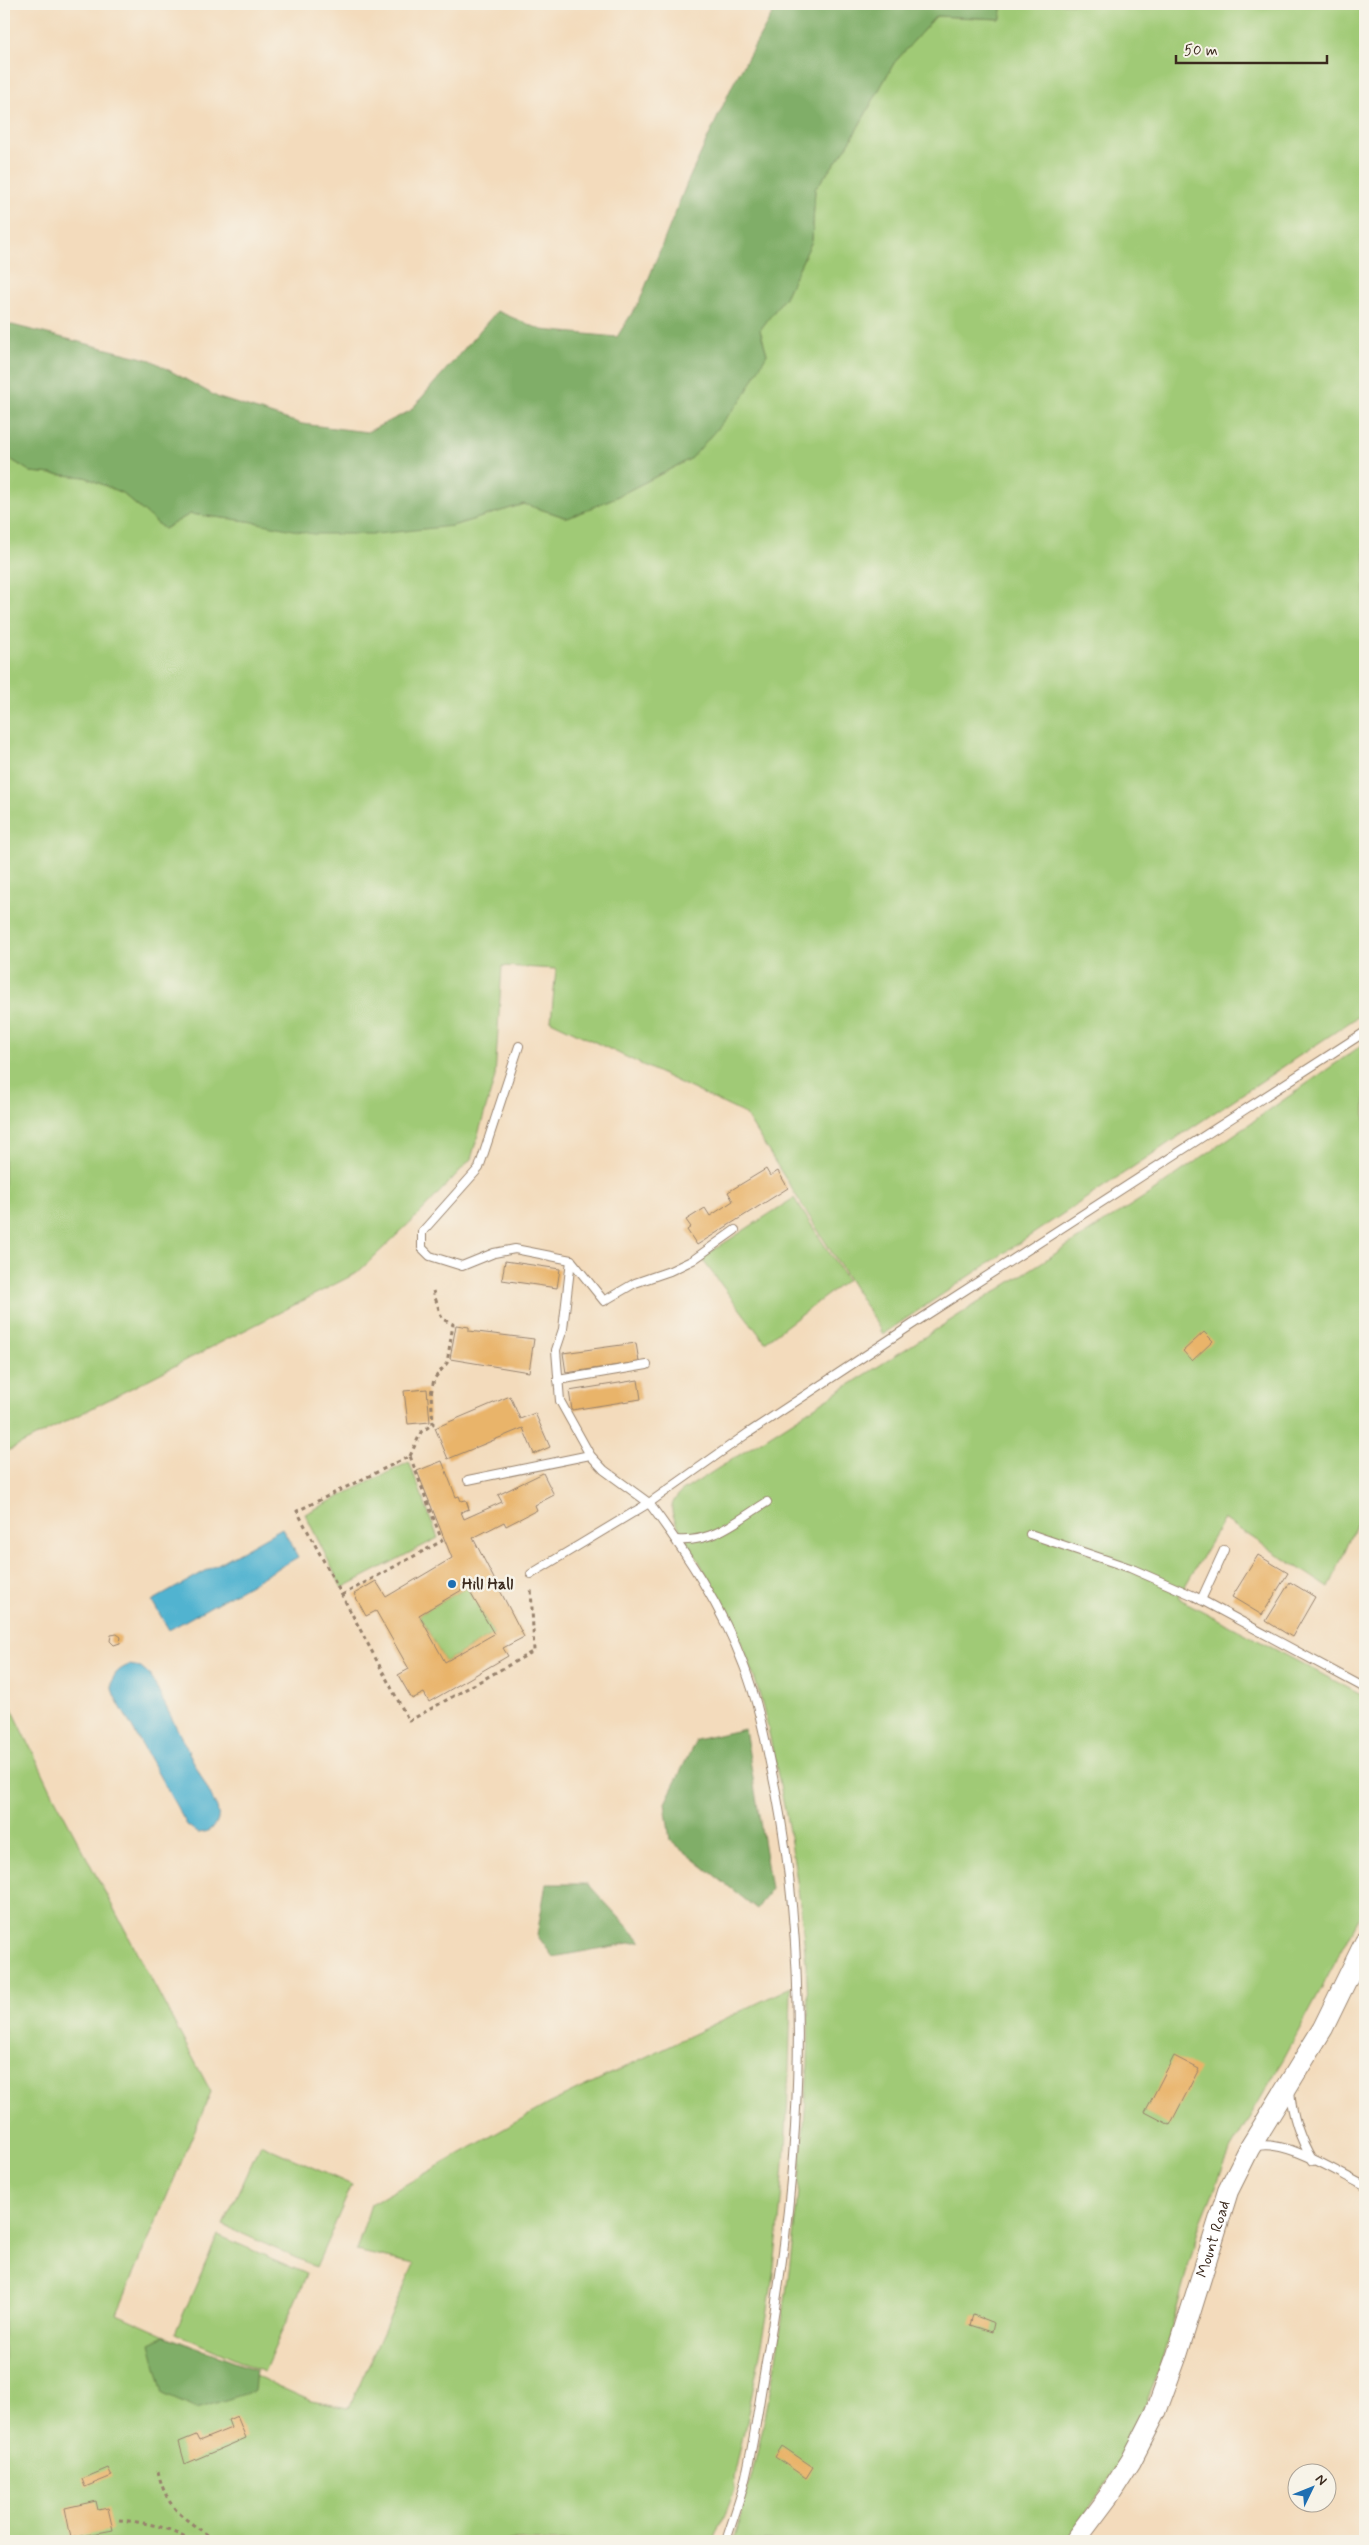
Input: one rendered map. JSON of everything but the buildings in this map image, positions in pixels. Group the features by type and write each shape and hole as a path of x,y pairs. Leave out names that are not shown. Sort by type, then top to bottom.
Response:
{"street":[{"name":"Mount Road","path":"1075,2541 1108,2497 1131,2461 1156,2412 1179,2347 1228,2191 1249,2149 1290,2085 1323,2028 1365,1942"}],"lane":[{"path":"531,1574 649,1503 748,1433 922,1318 1365,1032"},
{"path":"519,1046 479,1168 422,1232 422,1248 430,1256 462,1266 494,1253 514,1249 571,1260 604,1301 635,1283 670,1271 693,1260 735,1230"},
{"path":"571,1260 563,1330 556,1350 560,1402 590,1455 604,1470 649,1503 677,1540 718,1609 744,1665 762,1722 788,1856 796,1946 799,2063 789,2195 776,2309 744,2482 726,2541"},
{"path":"558,1380 647,1365"},
{"path":"468,1480 590,1455"},
{"path":"677,1540 692,1542 709,1538 767,1502"},
{"path":"1030,1534 1130,1568 1201,1600 1365,1688"},
{"path":"1201,1600 1224,1550"},
{"path":"1290,2085 1293,2117 1301,2141 1313,2161"},
{"path":"1249,2149 1261,2145 1280,2146 1365,2186"}],"path":[{"path":"433,1291 442,1319 453,1324 447,1363 434,1379 431,1394 433,1424 421,1432 410,1456 297,1511 409,1721 534,1651 531,1574"},
{"path":"342,1595 442,1541 410,1456"},
{"path":"158,2471 163,2493 177,2512 216,2541"},
{"path":"119,2520 165,2529 192,2541"}],"green space":[{"path":"778,4 1001,4 1001,19 936,16 894,63 847,147 815,189 812,241 785,297 760,330 767,354 743,398 692,458 618,496 568,518 524,504 452,526 377,534 313,534 248,521 190,514 164,529 122,493 85,477 31,472 4,455 4,323 151,360 219,398 302,424 367,432 410,411 497,311 542,330 617,337 640,300 687,183 733,84"},
{"path":"1001,4 1365,4 1365,1012 883,1334 745,1114 551,1021 556,969 502,966 495,1077 471,1159 421,1212 357,1273 4,1453 4,455 31,472 85,477 122,493 164,529 190,514 248,521 452,526 524,504 568,518 618,496 692,458 767,354 760,330 785,297 812,241 815,189 847,147 894,63 936,16 1000,19"},
{"path":"1365,1043 1365,1504 1329,1588 1224,1519 1178,1598 1365,1697 1365,1760 1362,1766 1365,1769 1365,1907 1284,2058 1230,2151 1199,2227 1161,2367 1122,2460 1067,2541 733,2541 762,2432 787,2284 805,2109 808,2063 808,1993 802,1923 793,1854 759,1692 734,1626 716,1590 676,1522 672,1509 673,1503 681,1492 1152,1192"},
{"path":"794,1198 847,1280 765,1342 701,1258"},
{"path":"409,1462 438,1538 342,1588 305,1514"},
{"path":"467,1587 494,1634 445,1662 419,1615"},
{"path":"4,1692 54,1796 211,2092 117,2314 311,2401 349,2408 414,2264 356,2251 371,2204 548,2104 791,1987 789,2072 777,2243 765,2328 734,2477 735,2490 714,2541 4,2541"},
{"path":"745,1729 771,1889 757,1909 670,1840 665,1803 696,1740"},
{"path":"546,1884 588,1884 641,1941 553,1957 537,1935"},
{"path":"260,2144 352,2185 316,2267 223,2225"},
{"path":"218,2235 307,2274 264,2372 175,2333"},
{"path":"165,2336 256,2370 254,2391 197,2409 163,2394 150,2343"}],"water":[{"path":"282,1528 298,1557 169,1630 152,1601"},
{"path":"129,1665 141,1667 150,1675 216,1806 218,1811 217,1821 208,1830 198,1833 187,1825 115,1697 112,1687 113,1678 119,1670"}],"place":[{"name":"Hill Hall","path":"452,1584"}]}
